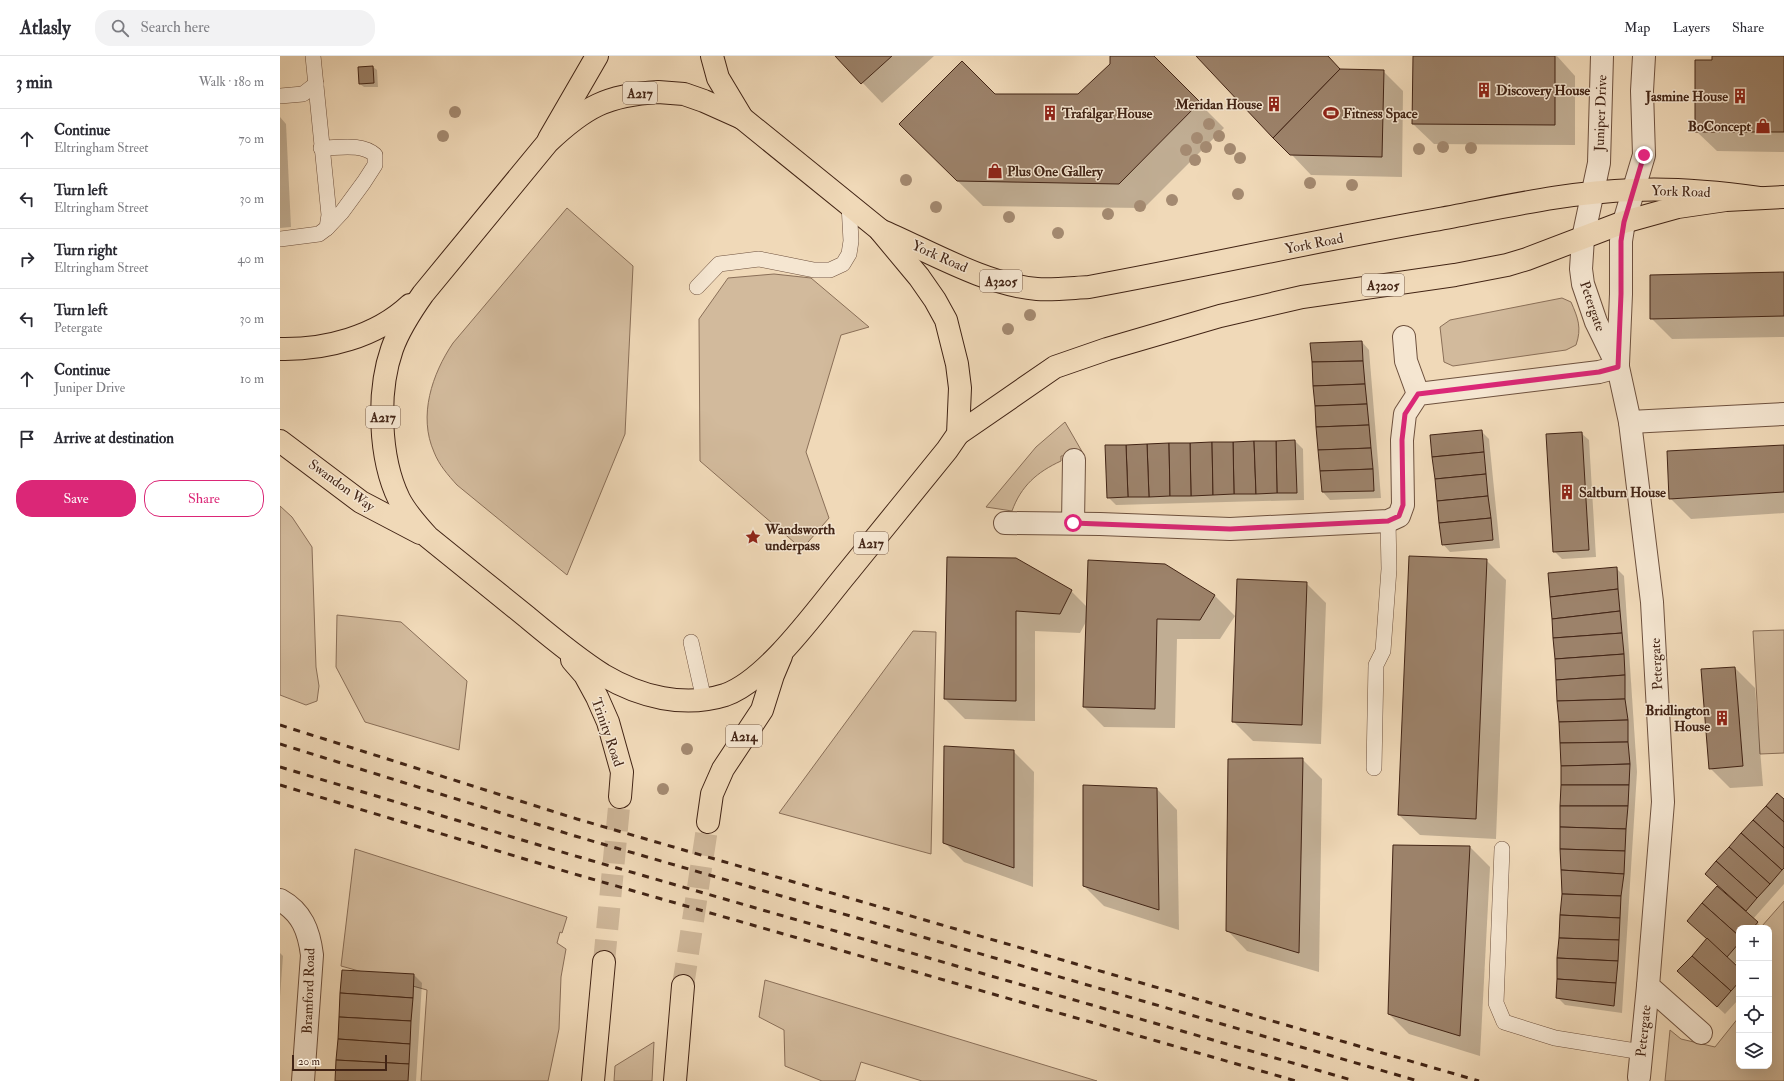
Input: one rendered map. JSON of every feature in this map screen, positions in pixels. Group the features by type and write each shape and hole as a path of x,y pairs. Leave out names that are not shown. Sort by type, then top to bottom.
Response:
{"main road":[{"name":"A217","path":"548,142 597,56"},
{"name":"A217","path":"712,56 718,78 742,118"},
{"name":"A217","path":"658,92 684,94 704,101 742,118 879,229 935,300 946,320 957,364 960,388 958,434 947,450 783,651 745,684 726,694 704,700 686,701 661,698 634,689 604,675 548,634 428,537 411,519 398,498 390,476 382,424 386,373 391,350 400,329 423,294 548,142 586,109 632,93 658,92"},
{"name":"York Road","path":"879,229 963,268 991,278 1017,286 1061,289 1089,287 1384,229 1513,205 1592,193 1633,190 1678,190 1759,198 1784,198"},
{"name":"York Road","path":"958,434 1055,367 1107,349 1220,316 1295,298 1454,275 1507,265 1624,222 1678,207 1759,198"},
{"name":"A217","path":"280,349 320,347 367,333 390,321 423,294"},
{"name":"Swandon Way","path":"280,441 361,502 428,537"},
{"name":"Trinity Road","path":"548,634 585,675 597,697 608,722 622,772 620,797"},
{"name":"A214","path":"708,822 712,794 723,769 762,710 773,675 783,651"},
{"path":"593,1081 604,962"},
{"path":"675,1081 683,986"}],"street":[{"name":"Juniper Drive","path":"1592,193 1599,163 1602,56"},
{"path":"1624,222 1644,155 1642,91 1644,56"},
{"name":"Petergate","path":"1592,193 1583,238 1581,268 1583,284 1596,322 1618,367 1630,422 1652,602 1663,802 1648,986 1642,1052 1638,1077"},
{"name":"Petergate","path":"1618,367 1621,294 1621,241 1624,222"},
{"path":"1404,337 1406,361 1418,394"},
{"path":"1418,394 1599,372 1618,367"},
{"path":"1005,523 1073,523 1230,529 1388,521 1399,516 1403,505 1402,440 1405,414 1418,394"},
{"path":"1630,422 1784,414"},
{"path":"1073,523 1074,460"},
{"name":"Bramford Road","path":"285,903 302,919 307,929 312,954 303,1081"},
{"name":"Petergate","path":"1648,986 1701,1033"}],"lane":[{"path":"313,56 321,148 329,215 327,228"},
{"path":"280,96 303,94 316,84"},
{"path":"280,239 319,234 327,228 342,212 375,165 375,155 368,149 350,147 321,148"},
{"path":"697,288 720,264 759,259 814,270 830,270 843,264 849,254 851,241 849,204"},
{"path":"1374,768 1376,665 1383,651 1389,569 1388,521"},
{"path":"691,642 704,700"},
{"path":"1502,849 1496,1003 1504,1022 1555,1038 1642,1052"}],"shaded area":[{"path":"567,208 633,266 625,434 567,575 457,485 444,470 436,457 429,438 427,410 439,368 453,343"},
{"path":"774,274 811,278 869,327 841,335 806,452 829,518 802,549 700,461 699,319 728,278"},
{"path":"1562,298 1571,302 1577,318 1579,333 1576,345 1566,350 1453,366 1444,362 1440,327 1450,320"},
{"path":"1065,422 1084,455 1061,456 1061,461 1037,475 1025,487 1012,511 986,507 1036,447"},
{"path":"280,506 292,517 312,547 316,667 319,686 317,701 306,705 280,695"},
{"path":"337,615 401,622 467,681 459,750 365,722 336,667"},
{"path":"1784,630 1784,753 1760,754 1753,631"},
{"path":"913,631 936,632 931,854 779,813"},
{"path":"355,849 567,917 557,943 566,949 561,977 559,1029 548,1081 421,1081 427,990 341,966"},
{"path":"1784,901 1784,1081 1665,1081 1670,1030 1681,1039 1715,1047 1736,1021 1736,1069 1772,1069 1772,925 1763,925"},
{"path":"765,980 1097,1081 922,1081 861,1062 855,1081 822,1081 785,1066 784,1030 759,1017"},
{"path":"654,1042 652,1081 614,1081 615,1066"}],"building":[{"path":"835,56 892,56 861,84"},
{"name":"Trafalgar House","path":"1110,56 1154,56 1200,102 1119,184 957,181 899,124 962,61 995,94 1078,94 1110,64"},
{"name":"Meridan House","path":"1196,56 1328,56 1340,69 1273,138"},
{"name":"Discovery House","path":"1413,56 1555,56 1555,125 1412,124"},
{"name":"Jasmine House","path":"1712,56 1784,56 1784,132 1695,132 1695,60 1712,60"},
{"path":"373,66 374,83 359,84 358,67"},
{"path":"1340,69 1384,70 1382,157 1290,155 1273,138"},
{"path":"1784,272 1784,316 1650,319 1650,275"},
{"path":"1362,341 1363,361 1312,362 1310,343"},
{"path":"1363,361 1365,384 1313,386 1312,362"},
{"path":"1365,384 1367,404 1315,406 1313,386"},
{"path":"1367,404 1369,425 1316,427 1315,406"},
{"path":"1369,425 1371,448 1318,450 1316,427"},
{"path":"1482,430 1484,452 1432,457 1430,435"},
{"name":"Saltburn House","path":"1582,432 1589,550 1553,552 1546,434"},
{"path":"1295,440 1297,493 1277,493 1276,441"},
{"path":"1254,441 1256,494 1234,494 1233,442"},
{"path":"1254,441 1276,441 1277,493 1256,494"},
{"path":"1212,442 1213,495 1191,496 1190,443"},
{"path":"1212,442 1233,442 1234,494 1213,495"},
{"path":"1169,443 1170,496 1149,497 1147,444"},
{"path":"1169,443 1190,443 1191,496 1170,496"},
{"path":"1147,444 1149,497 1128,497 1126,445"},
{"path":"1105,445 1126,445 1128,497 1107,498"},
{"path":"1784,445 1784,492 1669,499 1667,451"},
{"path":"1371,448 1373,469 1320,471 1318,450"},
{"path":"1484,452 1486,474 1435,479 1432,457"},
{"path":"1373,469 1374,491 1322,492 1320,471"},
{"path":"1486,474 1488,496 1437,501 1435,479"},
{"path":"1488,496 1491,518 1439,523 1437,501"},
{"path":"1491,518 1493,540 1442,545 1439,523"},
{"path":"1409,556 1487,559 1476,819 1398,815"},
{"path":"947,557 1016,558 1072,590 1060,614 1016,611 1016,701 944,699"},
{"path":"1088,560 1165,564 1215,595 1200,620 1157,619 1155,709 1083,707"},
{"path":"1617,567 1618,589 1550,597 1548,573"},
{"path":"1237,579 1307,582 1302,725 1232,722"},
{"path":"1618,589 1620,611 1552,619 1550,597"},
{"path":"1620,611 1622,633 1553,638 1552,619"},
{"path":"1622,633 1624,654 1555,659 1553,638"},
{"path":"1624,654 1625,675 1556,680 1555,659"},
{"name":"Bridlington House","path":"1735,667 1743,766 1709,769 1701,669"},
{"path":"1625,675 1625,699 1557,701 1556,680"},
{"path":"1625,699 1628,720 1559,722 1557,701"},
{"path":"1628,720 1628,742 1560,743 1559,722"},
{"path":"1628,742 1630,764 1561,766 1560,743"},
{"path":"944,746 1014,750 1014,868 943,843"},
{"path":"1303,758 1299,953 1226,931 1228,759"},
{"path":"1630,764 1629,785 1561,785 1561,766"},
{"path":"1083,785 1157,788 1159,910 1083,886"},
{"path":"1561,785 1629,785 1628,806 1560,806"},
{"path":"1777,793 1784,799 1784,822 1766,806"},
{"path":"1560,806 1628,806 1626,829 1560,827"},
{"path":"1766,806 1784,822 1784,848 1753,820"},
{"path":"1753,820 1784,848 1784,868 1782,870 1741,833"},
{"path":"1560,827 1626,829 1625,851 1560,849"},
{"path":"1741,833 1782,870 1770,884 1729,847"},
{"path":"1393,845 1470,846 1460,1036 1388,1014"},
{"path":"1729,847 1770,884 1757,898 1716,861"},
{"path":"1560,849 1625,851 1624,874 1561,870"},
{"path":"1716,861 1757,898 1746,911 1705,874"},
{"path":"1561,870 1624,874 1621,896 1562,894"},
{"path":"1717,886 1758,922 1756,925 1736,925 1736,933 1702,903"},
{"path":"1562,894 1621,896 1620,918 1560,915"},
{"path":"1702,903 1736,933 1736,946 1727,957 1687,921"},
{"path":"1560,915 1620,918 1619,940 1559,938"},
{"path":"1559,938 1619,940 1618,961 1557,958"},
{"path":"1707,938 1736,965 1736,985 1731,991 1692,956"},
{"path":"1692,956 1731,991 1717,1007 1677,971"},
{"path":"1557,958 1618,961 1616,983 1557,979"},
{"path":"342,970 414,974 413,998 340,993"},
{"path":"1557,979 1616,983 1614,1006 1556,998"},
{"path":"340,993 413,998 411,1021 339,1017"},
{"path":"339,1017 411,1021 410,1044 338,1039"},
{"path":"338,1039 410,1044 409,1064 336,1060"},
{"path":"336,1060 409,1064 408,1081 335,1081"}],"tunnel":[{"path":"604,962 620,797"},
{"path":"683,986 708,822"}],"railway":[{"path":"280,725 577,819 1479,1081"},
{"path":"280,744 575,836 1418,1081"},
{"path":"280,767 572,855 1355,1081"},
{"path":"280,785 571,873 1296,1081"}],"place":[{"name":"Discovery House","path":"1484,90"},
{"name":"Jasmine House","path":"1740,96"},
{"name":"Meridan House","path":"1274,104"},
{"name":"Trafalgar House","path":"1050,113"},
{"name":"Fitness Space","path":"1331,113"},
{"name":"BoConcept","path":"1763,126"},
{"name":"Plus One Gallery","path":"995,171"},
{"name":"Saltburn House","path":"1567,492"},
{"name":"Wandsworth underpass","path":"753,537"},
{"name":"Bridlington House","path":"1722,718"}],"route":[{"path":"1073,523 1230,529 1388,521 1399,516 1403,505 1402,440 1405,414 1418,394 1599,372 1618,367 1621,294 1621,241 1624,222 1644,155"}]}
